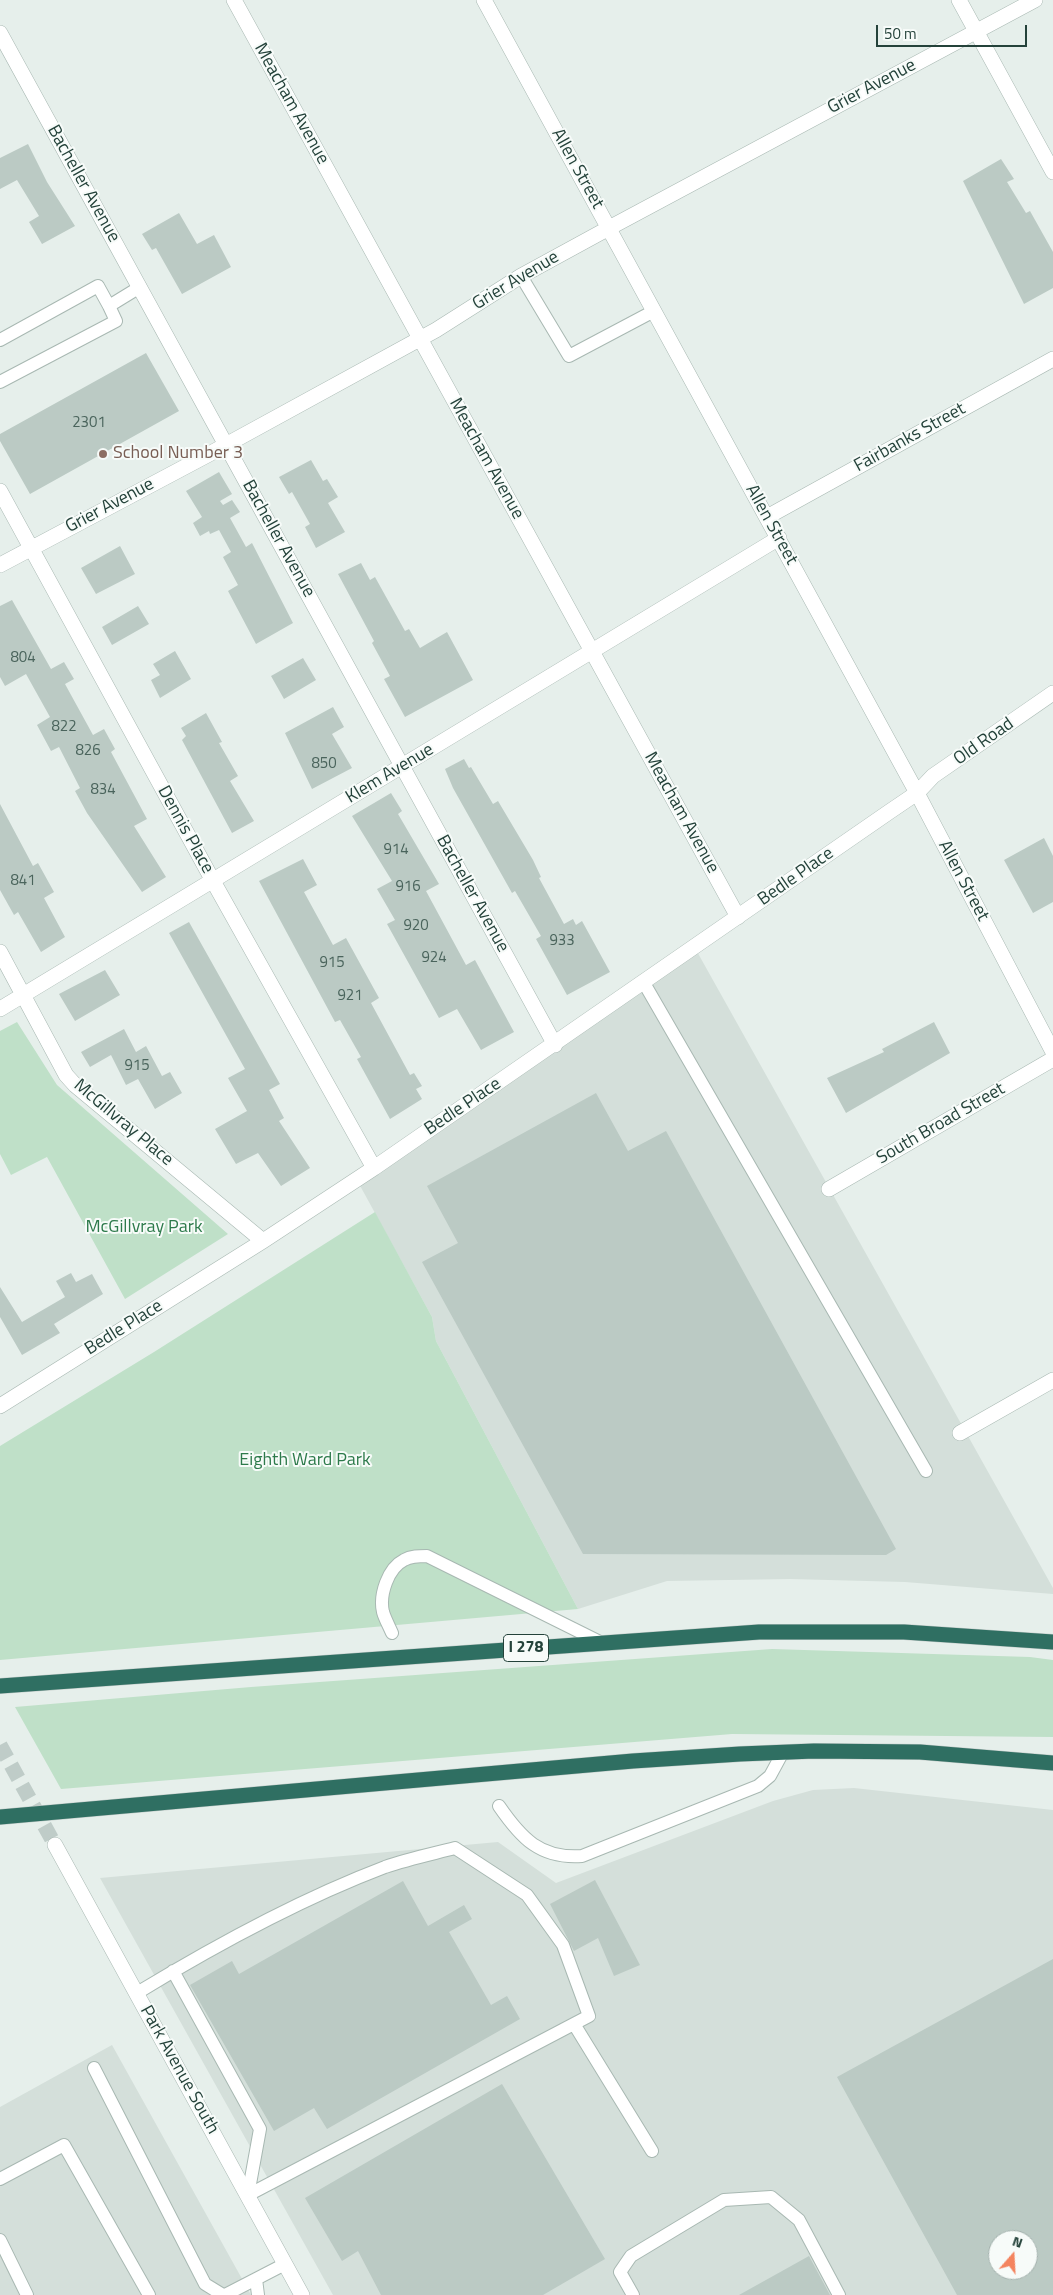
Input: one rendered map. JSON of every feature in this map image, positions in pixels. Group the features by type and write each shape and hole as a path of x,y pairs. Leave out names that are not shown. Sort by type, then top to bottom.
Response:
{"highway":[{"name":"I 278","path":"0,1686 689,1636 830,1631 940,1634 1053,1642"},
{"path":"0,1817 633,1761 783,1752 920,1752 1053,1763"}],"street":[{"name":"Meacham Avenue","path":"234,0 738,918"},
{"name":"Allen Street","path":"484,0 917,792 1053,1052"},
{"path":"959,0 1053,172"},
{"name":"Grier Avenue","path":"0,565 227,445 419,338 521,276 1035,0"},
{"name":"Bacheller Avenue","path":"0,33 555,1045"},
{"name":"Fairbanks Street","path":"767,517 1053,359"},
{"name":"Dennis Place","path":"0,491 213,881 374,1168"},
{"name":"Klem Avenue","path":"0,1009 779,538"},
{"name":"Old Road","path":"917,792 933,776 1053,693"},
{"name":"Bedle Place","path":"1,1404 264,1242 555,1045 917,792"},
{"name":"McGillvray Place","path":"0,952 66,1075 264,1242"},
{"name":"South Broad Street","path":"830,1190 1053,1059"},
{"path":"960,1433 1053,1380"},
{"name":"Park Avenue South","path":"55,1845 302,2295"}],"lane":[{"path":"521,276 569,356 654,311"},
{"path":"0,340 98,286 116,321 0,382"},
{"path":"108,306 140,287"},
{"path":"644,983 926,1471"},
{"path":"392,1633 383,1610 386,1582 402,1560 411,1557 427,1556 602,1643"},
{"path":"500,1806 516,1830 541,1849 561,1856 582,1856 758,1786 770,1776 783,1752"},
{"path":"137,1993 220,1944 386,1867 455,1848 528,1895 563,1945 589,2016 248,2195"},
{"path":"173,1972 260,2129 248,2195"},
{"path":"574,2024 652,2151"},
{"path":"94,2068 205,2284 224,2295 285,2264"},
{"path":"0,2179 64,2145 150,2295"},
{"path":"633,2295 620,2272 631,2256 724,2200 771,2197 799,2220 839,2295"},
{"path":"0,2240 27,2295"},
{"path":"256,2278 258,2295"}],"shaded area":[{"path":"695,948 1053,1588 1053,1594 905,1582 790,1579 667,1581 578,1609 436,1341 432,1317 358,1182"},
{"path":"854,1788 1053,1810 1053,2295 333,2295 100,1878 498,1842 556,1883 773,1801 813,1790"},
{"path":"112,2045 251,2295 0,2295 0,2107"}],"green space":[{"name":"McGillvray Park","path":"17,1022 57,1085 228,1234 125,1299 47,1157 11,1175 0,1154 0,1031"},
{"name":"Eighth Ward Park","path":"375,1212 432,1317 436,1341 578,1609 0,1660 0,1446 154,1352"},
{"path":"772,1649 1030,1657 1053,1660 1053,1737 732,1734 61,1789 15,1707 251,1687"}],"building":[{"path":"28,144 47,182 75,226 42,244 29,222 39,216 17,180 0,189 0,158"},
{"path":"1001,159 1014,179 1007,182 1026,213 1030,211 1053,252 1053,288 1024,304 963,181"},
{"path":"179,213 197,244 214,235 231,267 182,294 156,248 152,250 142,234"},
{"path":"146,353 179,411 30,494 0,441 0,434"},
{"path":"311,460 323,481 327,479 338,497 328,503 345,532 316,548 305,527 310,524 292,492 289,494 279,477"},
{"path":"219,472 232,494 220,501 223,505 232,500 240,512 230,518 246,547 252,543 293,623 256,644 228,591 238,585 223,557 231,552 219,530 210,534 209,531 200,536 193,523 202,517 186,491"},
{"path":"120,546 135,574 96,594 81,568"},
{"path":"361,563 370,580 375,577 405,631 409,629 420,648 447,632 473,680 405,717 384,679 390,676 372,643 374,641 338,574"},
{"path":"12,600 51,669 64,662 74,679 65,684 93,735 104,729 115,749 111,752 147,819 134,826 166,877 142,892 87,813 75,791 80,788 59,747 51,751 37,725 50,717 26,674 5,686 0,677 0,606"},
{"path":"138,606 149,624 112,645 102,627"},
{"path":"175,651 191,679 160,698 151,680 160,675 153,664"},
{"path":"303,658 316,680 284,699 271,676"},
{"path":"333,707 344,727 332,734 352,768 312,789 285,733"},
{"path":"206,713 222,742 219,743 238,776 230,781 254,821 232,833 182,740 186,736 181,728"},
{"path":"464,759 469,768 471,767 493,804 498,801 533,860 541,877 539,878 564,924 573,919 576,925 582,921 610,972 567,995 536,939 541,936 515,891 512,893 453,788 445,769"},
{"path":"391,793 402,811 398,814 439,884 426,891 466,965 475,960 514,1032 481,1050 457,1009 439,1018 387,924 395,920 377,889 392,881 352,816"},
{"path":"0,804 33,866 38,863 54,892 44,898 65,937 41,952 18,912 14,915 0,890"},
{"path":"1044,838 1053,856 1053,902 1033,913 1004,860"},
{"path":"303,859 317,885 304,892 333,945 346,938 379,998 371,1003 410,1075 414,1073 422,1086 416,1089 422,1099 390,1119 357,1059 361,1057 340,1020 335,1022 259,881"},
{"path":"189,922 280,1084 269,1090 284,1118 279,1121 310,1168 281,1186 258,1153 236,1164 215,1129 247,1111 228,1078 245,1069 169,933"},
{"path":"105,970 120,995 75,1021 59,994"},
{"path":"934,1022 950,1053 846,1113 827,1078 884,1052 882,1049"},
{"path":"124,1029 136,1052 146,1046 162,1076 170,1072 182,1093 155,1109 138,1079 126,1085 111,1055 90,1067 81,1052"},
{"path":"596,1093 628,1151 666,1131 896,1549 886,1555 583,1554 422,1262 458,1243 427,1186"},
{"path":"71,1273 76,1282 92,1274 103,1294 54,1324 60,1333 22,1355 0,1317 0,1287 22,1322 65,1297 56,1281"},
{"path":"595,1880 640,1965 614,1976 598,1938 574,1951 550,1904"},
{"path":"403,1881 428,1926 464,1905 472,1919 449,1932 491,2005 507,1996 520,2019 327,2129 314,2108 274,2131 190,1985 232,1961 239,1974"},
{"path":"1053,1959 1053,2295 957,2295 837,2077"},
{"path":"502,2084 605,2259 543,2295 381,2295 358,2251 342,2261 305,2198"},
{"path":"809,2256 830,2295 739,2295"}],"tunnel":[{"path":"0,1745 55,1845"}],"place":[{"name":"School Number 3","path":"103,454"}]}
